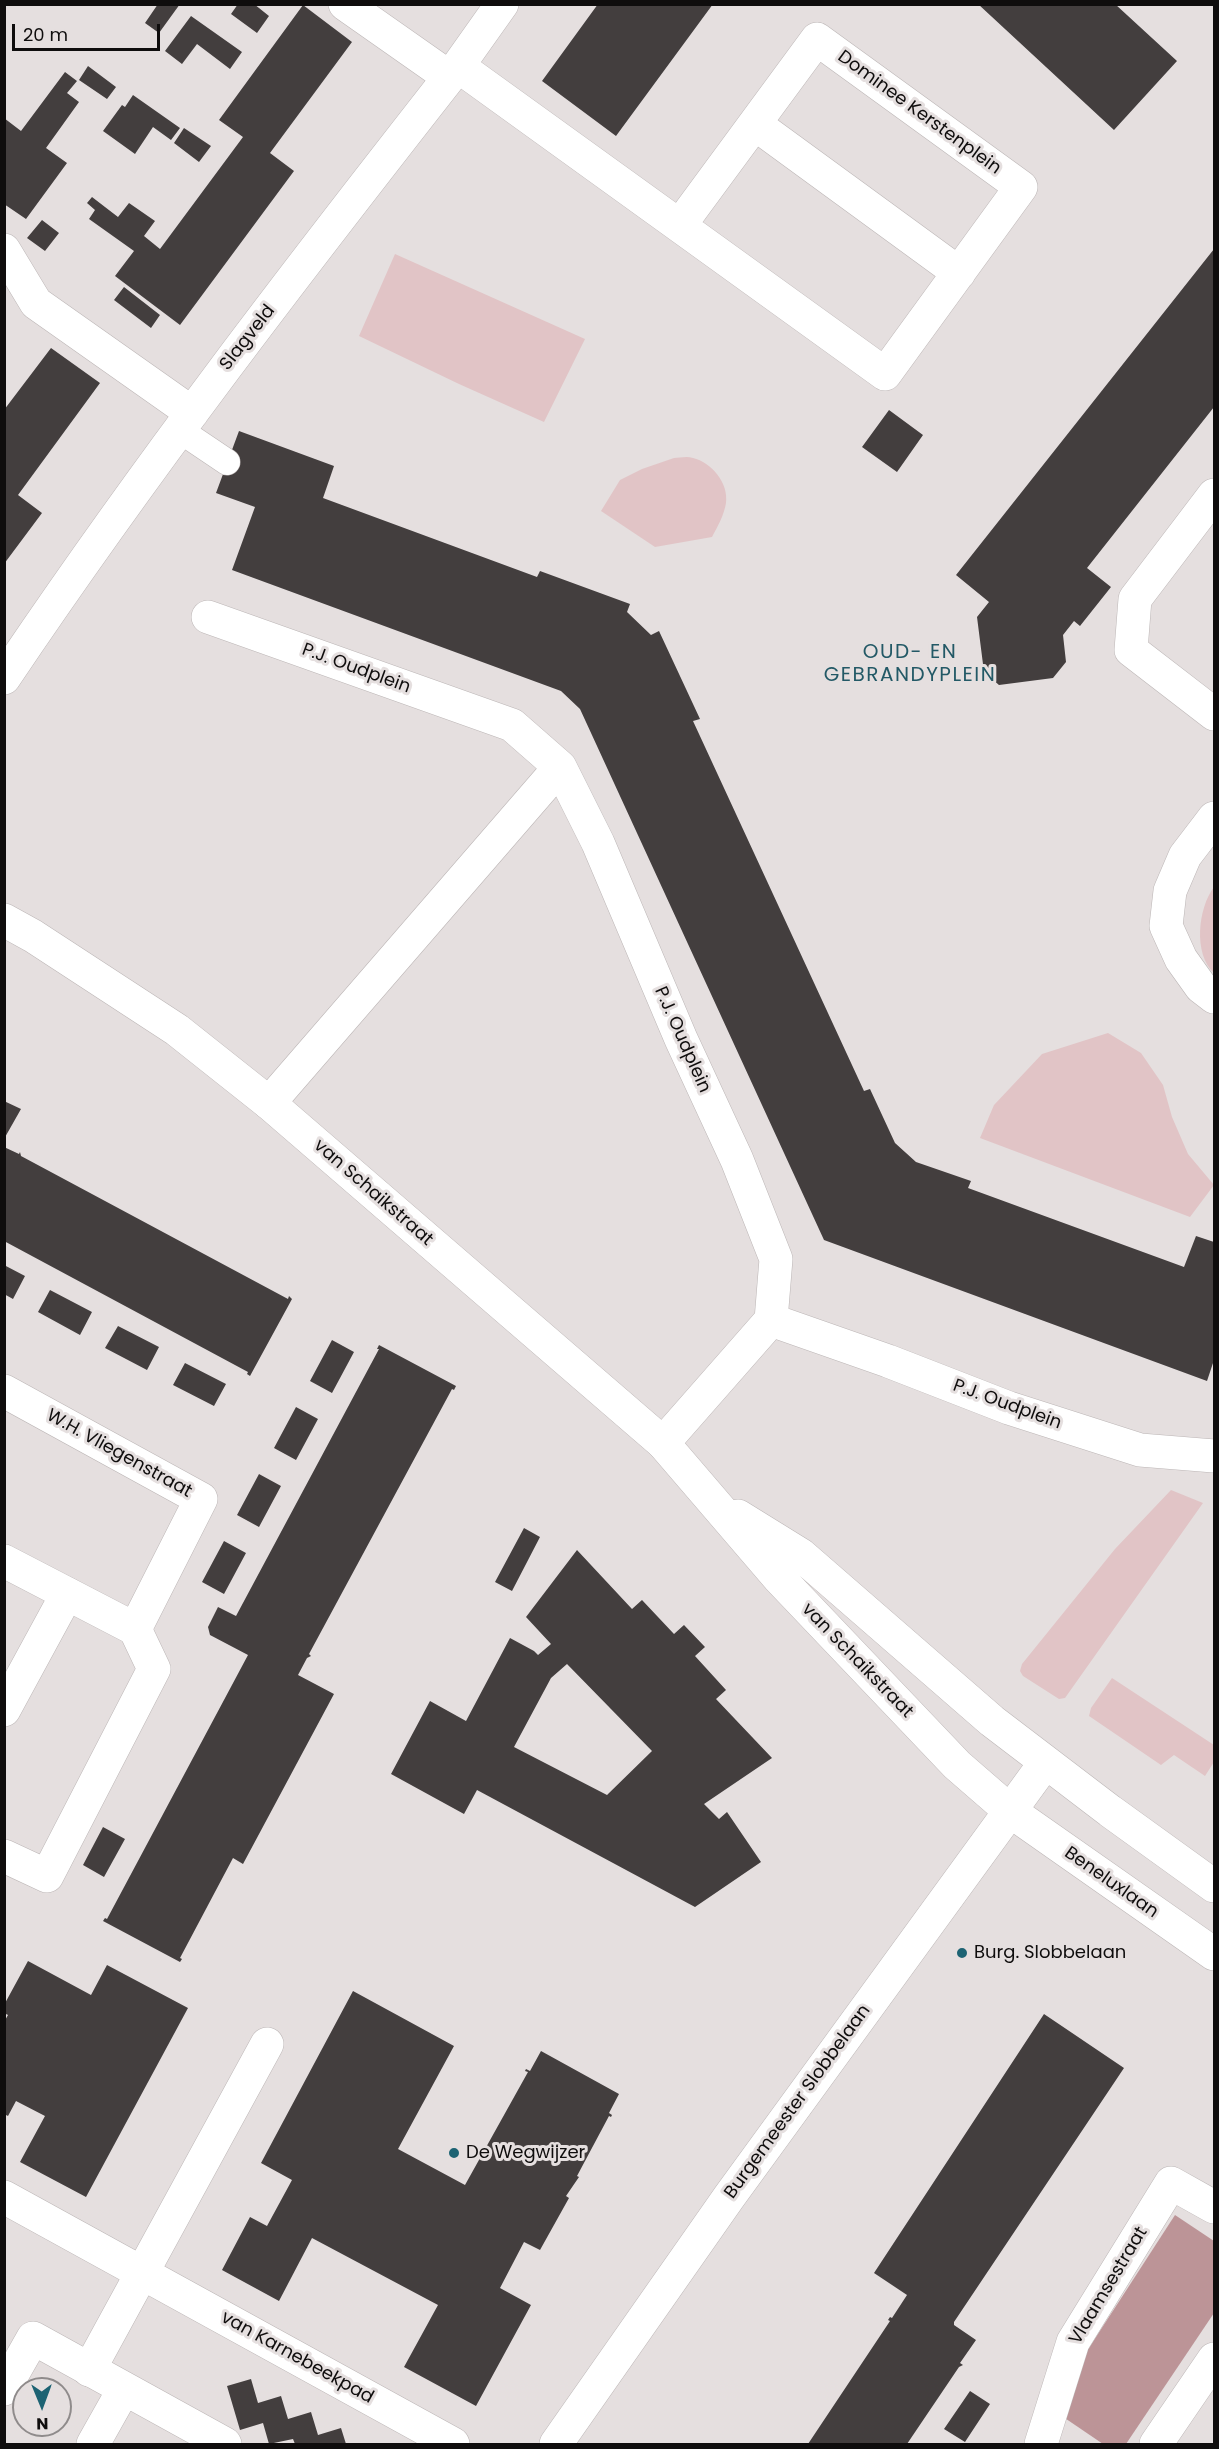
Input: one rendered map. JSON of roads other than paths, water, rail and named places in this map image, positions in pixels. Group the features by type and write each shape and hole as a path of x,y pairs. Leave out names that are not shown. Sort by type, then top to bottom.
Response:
{"street":[{"name":"Dominee Kerstenplein","path":"345,4 453,71 680,225 885,374 1021,187 817,39 680,225"},
{"name":"Slagveld","path":"4,678 87,556 185,421 502,4"},
{"path":"755,124 959,273"},
{"path":"4,250 36,303 185,421"},
{"path":"1215,495 1135,599 1131,650 1215,714"},
{"name":"P.J. Oudplein","path":"208,617 512,725 560,767 598,843 681,1039 737,1160 776,1259 771,1320 888,1361 1009,1408 1140,1450 1215,1456"},
{"path":"269,1103 560,767"},
{"path":"1215,818 1185,856 1170,891 1166,926 1181,959 1201,987 1215,998"},
{"name":"van Schaikstraat","path":"4,920 33,936 177,1030 269,1103 663,1443 778,1577 951,1760 1010,1811"},
{"path":"663,1443 771,1320"},
{"name":"W.H. Vliegenstraat","path":"4,1390 201,1499 135,1629"},
{"name":"van Schaikstraat","path":"714,1501 801,1555 1045,1763"},
{"path":"4,1561 135,1629 154,1669 47,1876 4,1856"},
{"path":"4,1710 67,1594"},
{"path":"1045,1763 1215,1886"},
{"name":"Burgemeester Slobbelaan","path":"556,2445 729,2197 1045,1763"},
{"name":"Beneluxlaan","path":"1010,1811 1215,1954"},
{"path":"89,2370 267,2044"},
{"name":"Vlaamsestraat","path":"1044,2444 1073,2342 1171,2183 1215,2207"},
{"name":"van Karnebeekpad","path":"9,2210 142,2272 453,2445"},
{"path":"4,2389 33,2338 225,2445"},
{"path":"1156,2445 1215,2359"},
{"path":"93,2445 124,2389"}],"lane":[{"path":"185,421 227,462"}],"place":[{"name":"Burg. Slobbelaan","path":"962,1953"},
{"name":"De Wegwijzer","path":"454,2153"}],"district":[{"name":"OUD- EN GEBRANDYPLEIN","path":"910,664"}]}
